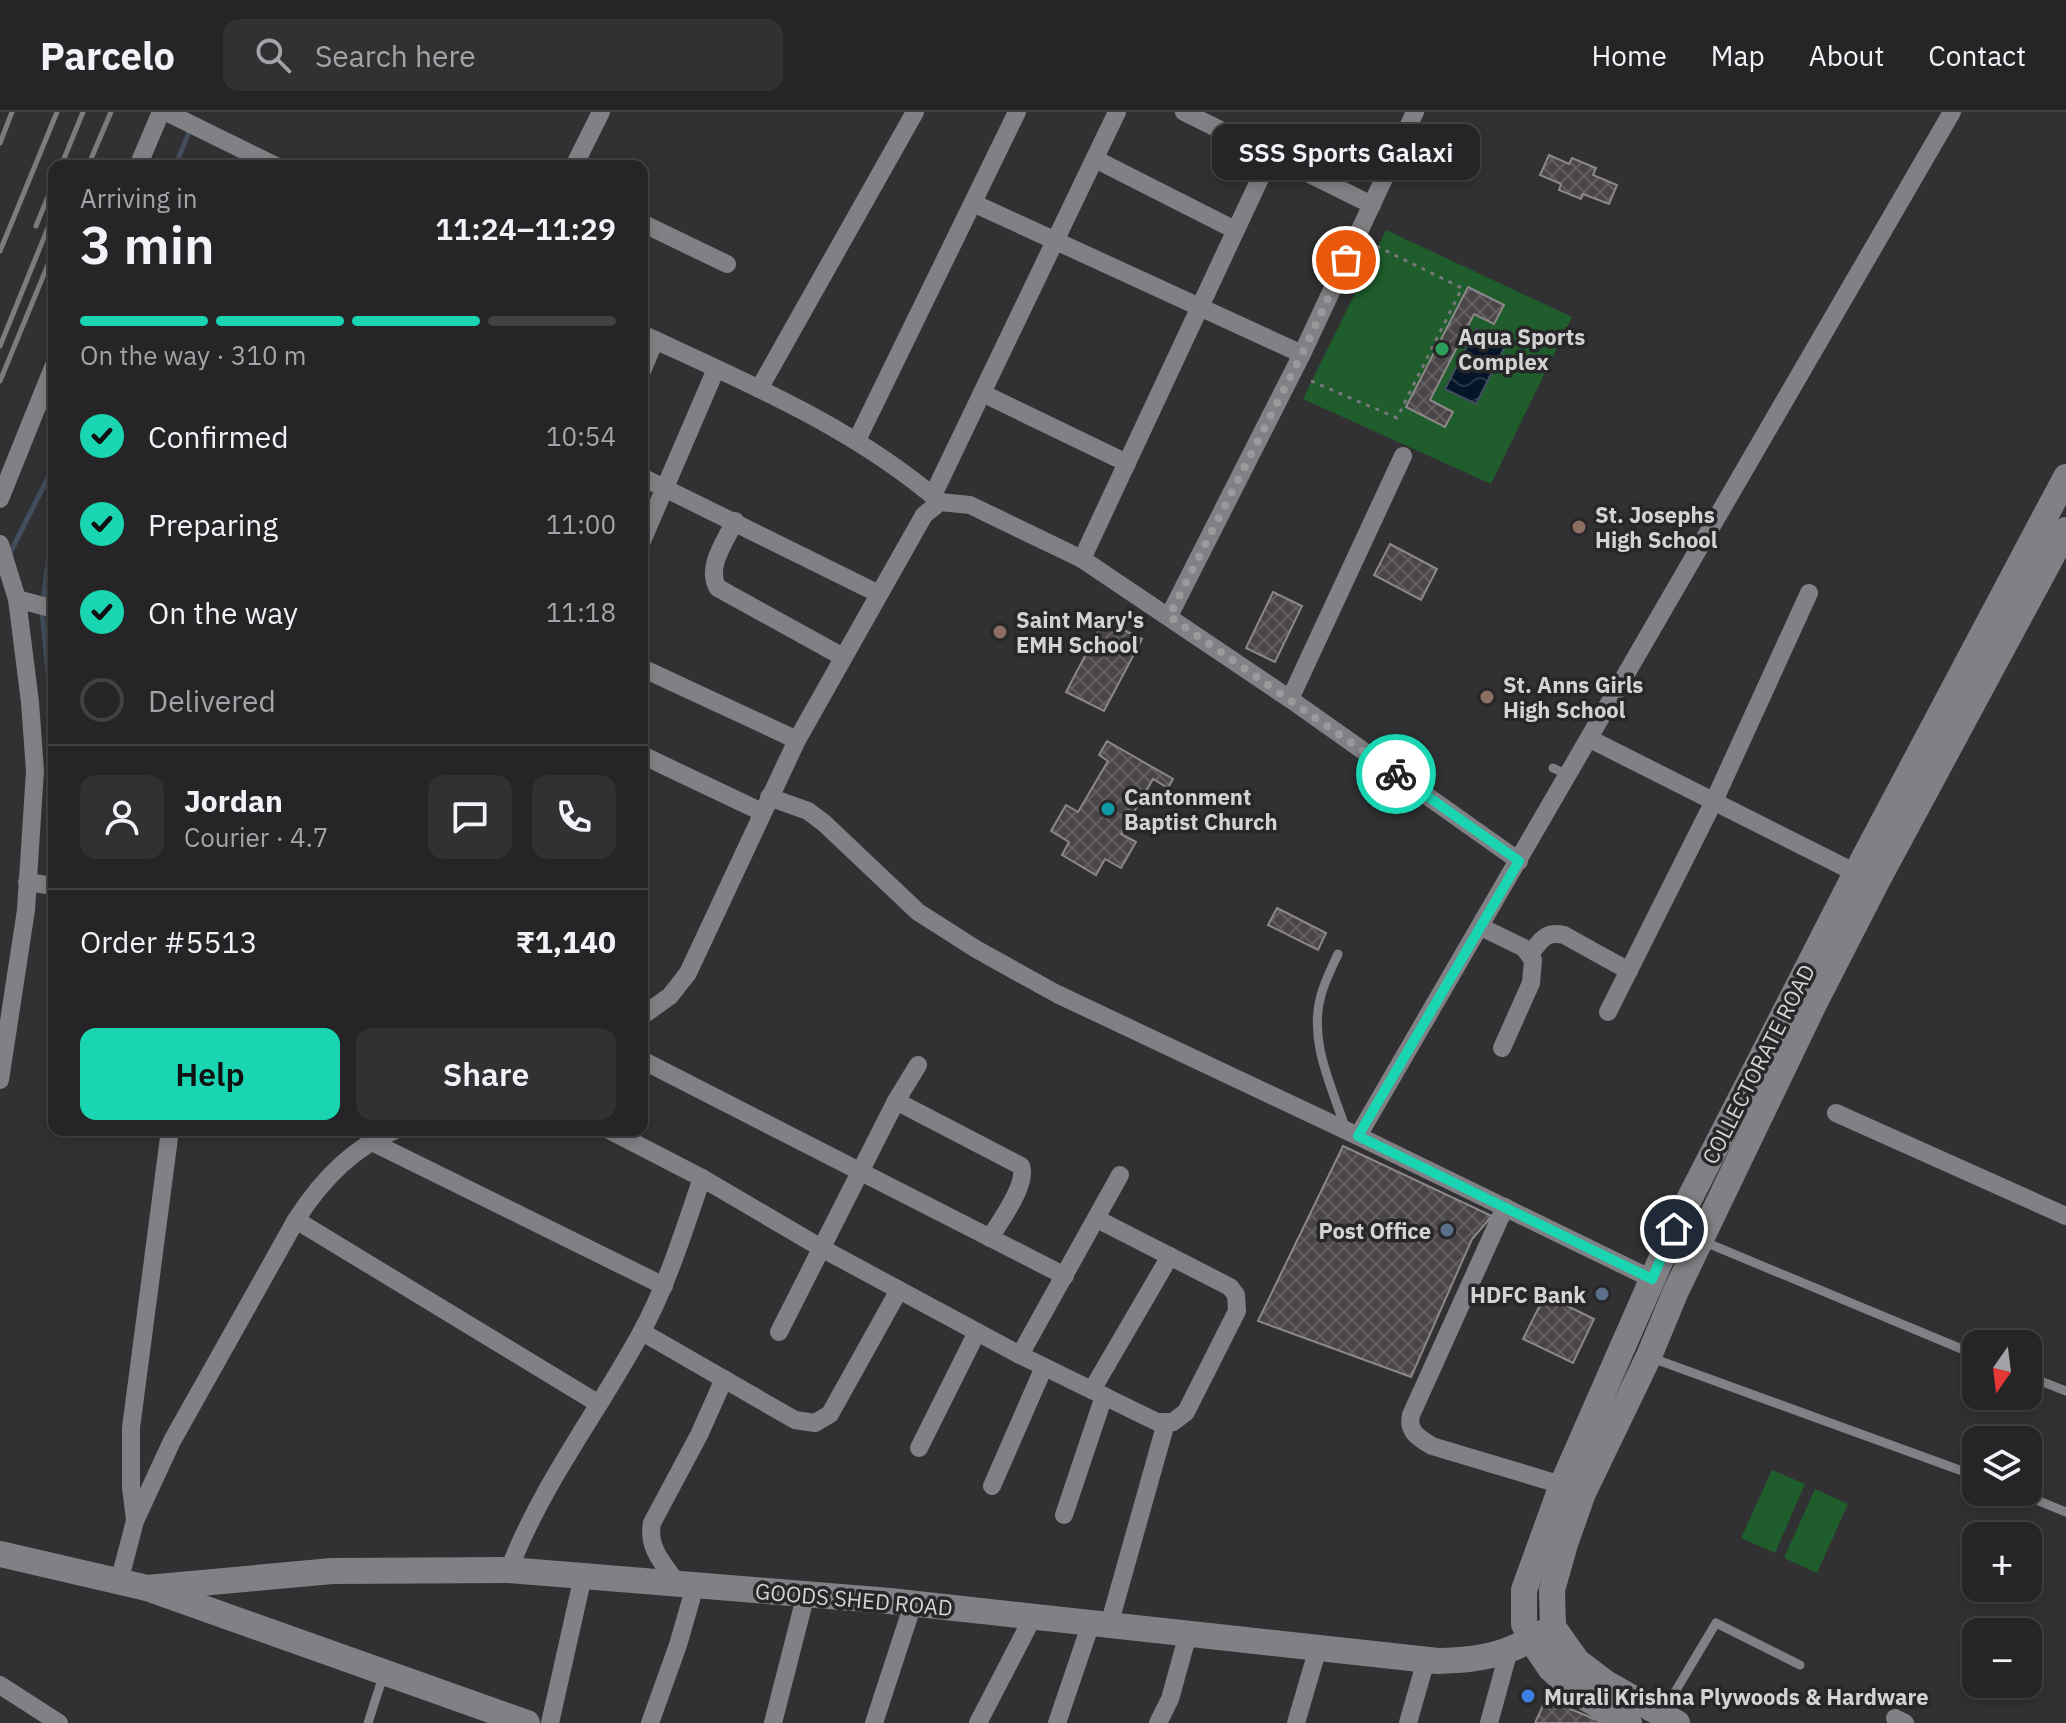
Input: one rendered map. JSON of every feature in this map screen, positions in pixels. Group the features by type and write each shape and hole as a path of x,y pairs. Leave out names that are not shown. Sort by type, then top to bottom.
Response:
{"street":[{"path":"577,160 601,112"},
{"path":"759,389 915,112"},
{"path":"857,440 1017,112"},
{"path":"648,1012 670,996 688,973 797,740 936,498 982,393 1117,112"},
{"path":"1184,112 1372,205"},
{"path":"1169,616 1302,354 1415,112"},
{"path":"1352,1133 1481,927 1519,861 1561,772 1590,739 1638,640 1952,112"},
{"path":"142,160 169,115 264,160"},
{"path":"1082,559 1271,155"},
{"path":"1095,159 1235,230"},
{"path":"973,203 1302,354"},
{"path":"648,226 727,264"},
{"path":"648,337 759,389 857,440 907,472 936,498 970,505 1082,559 1290,699 1519,861"},
{"path":"648,528 716,369"},
{"path":"0,499 48,380"},
{"path":"982,393 1127,463"},
{"path":"1290,699 1403,456"},
{"name":"COLLECTORATE ROAD","path":"1629,1723 1577,1693 1551,1669 1524,1624 1524,1590 1562,1485 1674,1229 1856,873 2066,477"},
{"path":"648,480 879,594"},
{"path":"735,521 714,565 713,575 718,588 843,657"},
{"name":"COLLECTORATE ROAD","path":"1531,1639 1552,1590 1583,1493 1649,1356 1699,1242 1877,881 2066,530"},
{"path":"0,1080 26,910 35,771 24,601 10,577 1,546"},
{"path":"1608,1012 1714,801 1809,593"},
{"path":"24,601 48,607"},
{"path":"648,671 797,740"},
{"path":"1590,739 1856,873"},
{"path":"648,757 766,804 808,811 918,912 1057,994 1652,1279"},
{"path":"27,882 48,885"},
{"path":"1481,927 1530,954 1534,969 1531,983 1502,1048"},
{"path":"1530,954 1546,934 1558,934 1629,971"},
{"path":"648,1063 1065,1276"},
{"path":"779,1332 896,1101 918,1065"},
{"path":"896,1101 1021,1166 1021,1184 990,1238"},
{"path":"1836,1113 2066,1216"},
{"path":"135,1521 131,1487 131,1428 169,1136"},
{"path":"119,1582 135,1521 172,1441 296,1220 313,1193 341,1164 386,1136"},
{"path":"621,1136 1020,1355 1157,1422 1180,1420 1237,1311 1236,1295 1230,1287 1097,1219"},
{"path":"374,1143 664,1286"},
{"path":"1020,1355 1120,1175"},
{"path":"509,1570 530,1522 642,1332 664,1286 702,1178"},
{"path":"1505,1207 1409,1422 1413,1432 1432,1446 1562,1485"},
{"path":"296,1220 599,1404"},
{"path":"1064,1515 1098,1393 1170,1256"},
{"path":"642,1332 795,1420 815,1423 830,1414 899,1290"},
{"path":"919,1448 977,1332"},
{"path":"992,1486 1044,1367"},
{"path":"650,1723 678,1645 687,1585 655,1552 650,1533 652,1523 699,1435 724,1379"},
{"path":"1057,1723 1100,1624 1166,1423"},
{"name":"GOODS SHED ROAD","path":"0,1554 147,1588 527,1723"},
{"name":"GOODS SHED ROAD","path":"147,1588 332,1571 509,1570 913,1604 1426,1660 1480,1660 1531,1639"},
{"path":"550,1723 583,1576"},
{"path":"773,1723 806,1594"},
{"path":"874,1723 913,1604"},
{"path":"978,1723 1033,1617"},
{"path":"1158,1723 1170,1699 1188,1634"},
{"path":"1489,1723 1531,1639"},
{"name":"COLLECTORATE ROAD","path":"1531,1639 1577,1661 1606,1683 1669,1719"},
{"path":"1296,1723 1318,1648"},
{"path":"1408,1723 1426,1660"},
{"path":"0,1685 59,1723"}],"lane":[{"path":"1338,954 1321,994 1317,1034 1323,1061 1352,1133"},
{"path":"1674,1229 1962,1349"},
{"path":"1623,1346 1962,1471"},
{"path":"2042,1382 2066,1391"},
{"path":"2042,1502 2066,1512"},
{"path":"1669,1719 1716,1623 1800,1665"},
{"path":"368,1723 384,1672"}],"path":[{"path":"1293,372 1397,418 1462,288 1357,236"}],"green space":[{"name":"Aqua Sports Complex","path":"1386,230 1572,317 1491,484 1303,399"},
{"path":"1772,1470 1805,1484 1775,1553 1741,1538"},
{"path":"1815,1489 1848,1504 1817,1573 1784,1558"}],"water":[{"path":"1476,329 1506,344 1476,404 1445,389"}],"building":[{"path":"1549,155 1569,164 1572,158 1596,168 1593,175 1617,185 1609,204 1583,194 1581,199 1559,190 1561,184 1540,175"},
{"path":"1468,287 1504,305 1494,324 1474,314 1430,400 1453,412 1445,427 1406,407"},
{"path":"1390,544 1437,569 1421,600 1374,575"},
{"path":"1273,592 1302,606 1275,662 1246,648"},
{"path":"1104,620 1142,639 1104,711 1066,692"},
{"name":"Cantonment Baptist Church","path":"1107,741 1173,779 1168,788 1153,779 1121,834 1136,842 1121,868 1105,859 1096,875 1062,855 1069,842 1051,831 1066,805 1078,812 1108,761 1099,755"},
{"path":"1277,908 1326,933 1318,950 1268,925"},
{"path":"1343,1146 1492,1216 1472,1239 1411,1377 1258,1321"},
{"path":"1545,1295 1594,1319 1573,1363 1523,1339"},
{"path":"1546,1699 1602,1722 1602,1723 1535,1723"}],"waterway":[{"path":"178,160 190,130"},
{"path":"9,555 48,478"},
{"path":"43,602 48,563"},
{"path":"42,612 48,673"}],"railway":[{"path":"0,143 12,112"},
{"path":"0,251 57,112"},
{"path":"63,160 83,112"},
{"path":"91,160 111,112"},
{"path":"36,226 48,197"},
{"path":"0,346 48,228"},
{"path":"0,381 48,265"}],"way so far":[{"path":"1346,260 1302,354 1169,616 1396,774"}],"place":[{"name":"SSS Sports Galaxi","path":"1346,260"},
{"name":"Aqua Sports Complex","path":"1442,349"},
{"name":"St. Josephs High School","path":"1579,527"},
{"name":"Saint Mary's EMH School","path":"1000,632"},
{"name":"St. Anns Girls High School","path":"1487,697"},
{"name":"Cantonment Baptist Church","path":"1108,809"},
{"name":"Post Office","path":"1447,1230"},
{"name":"HDFC Bank","path":"1602,1294"},
{"name":"Murali Krishna Plywoods & Hardware","path":"1528,1696"}],"route":[{"path":"1396,774 1519,861 1358,1136 1652,1279 1674,1229"}]}
